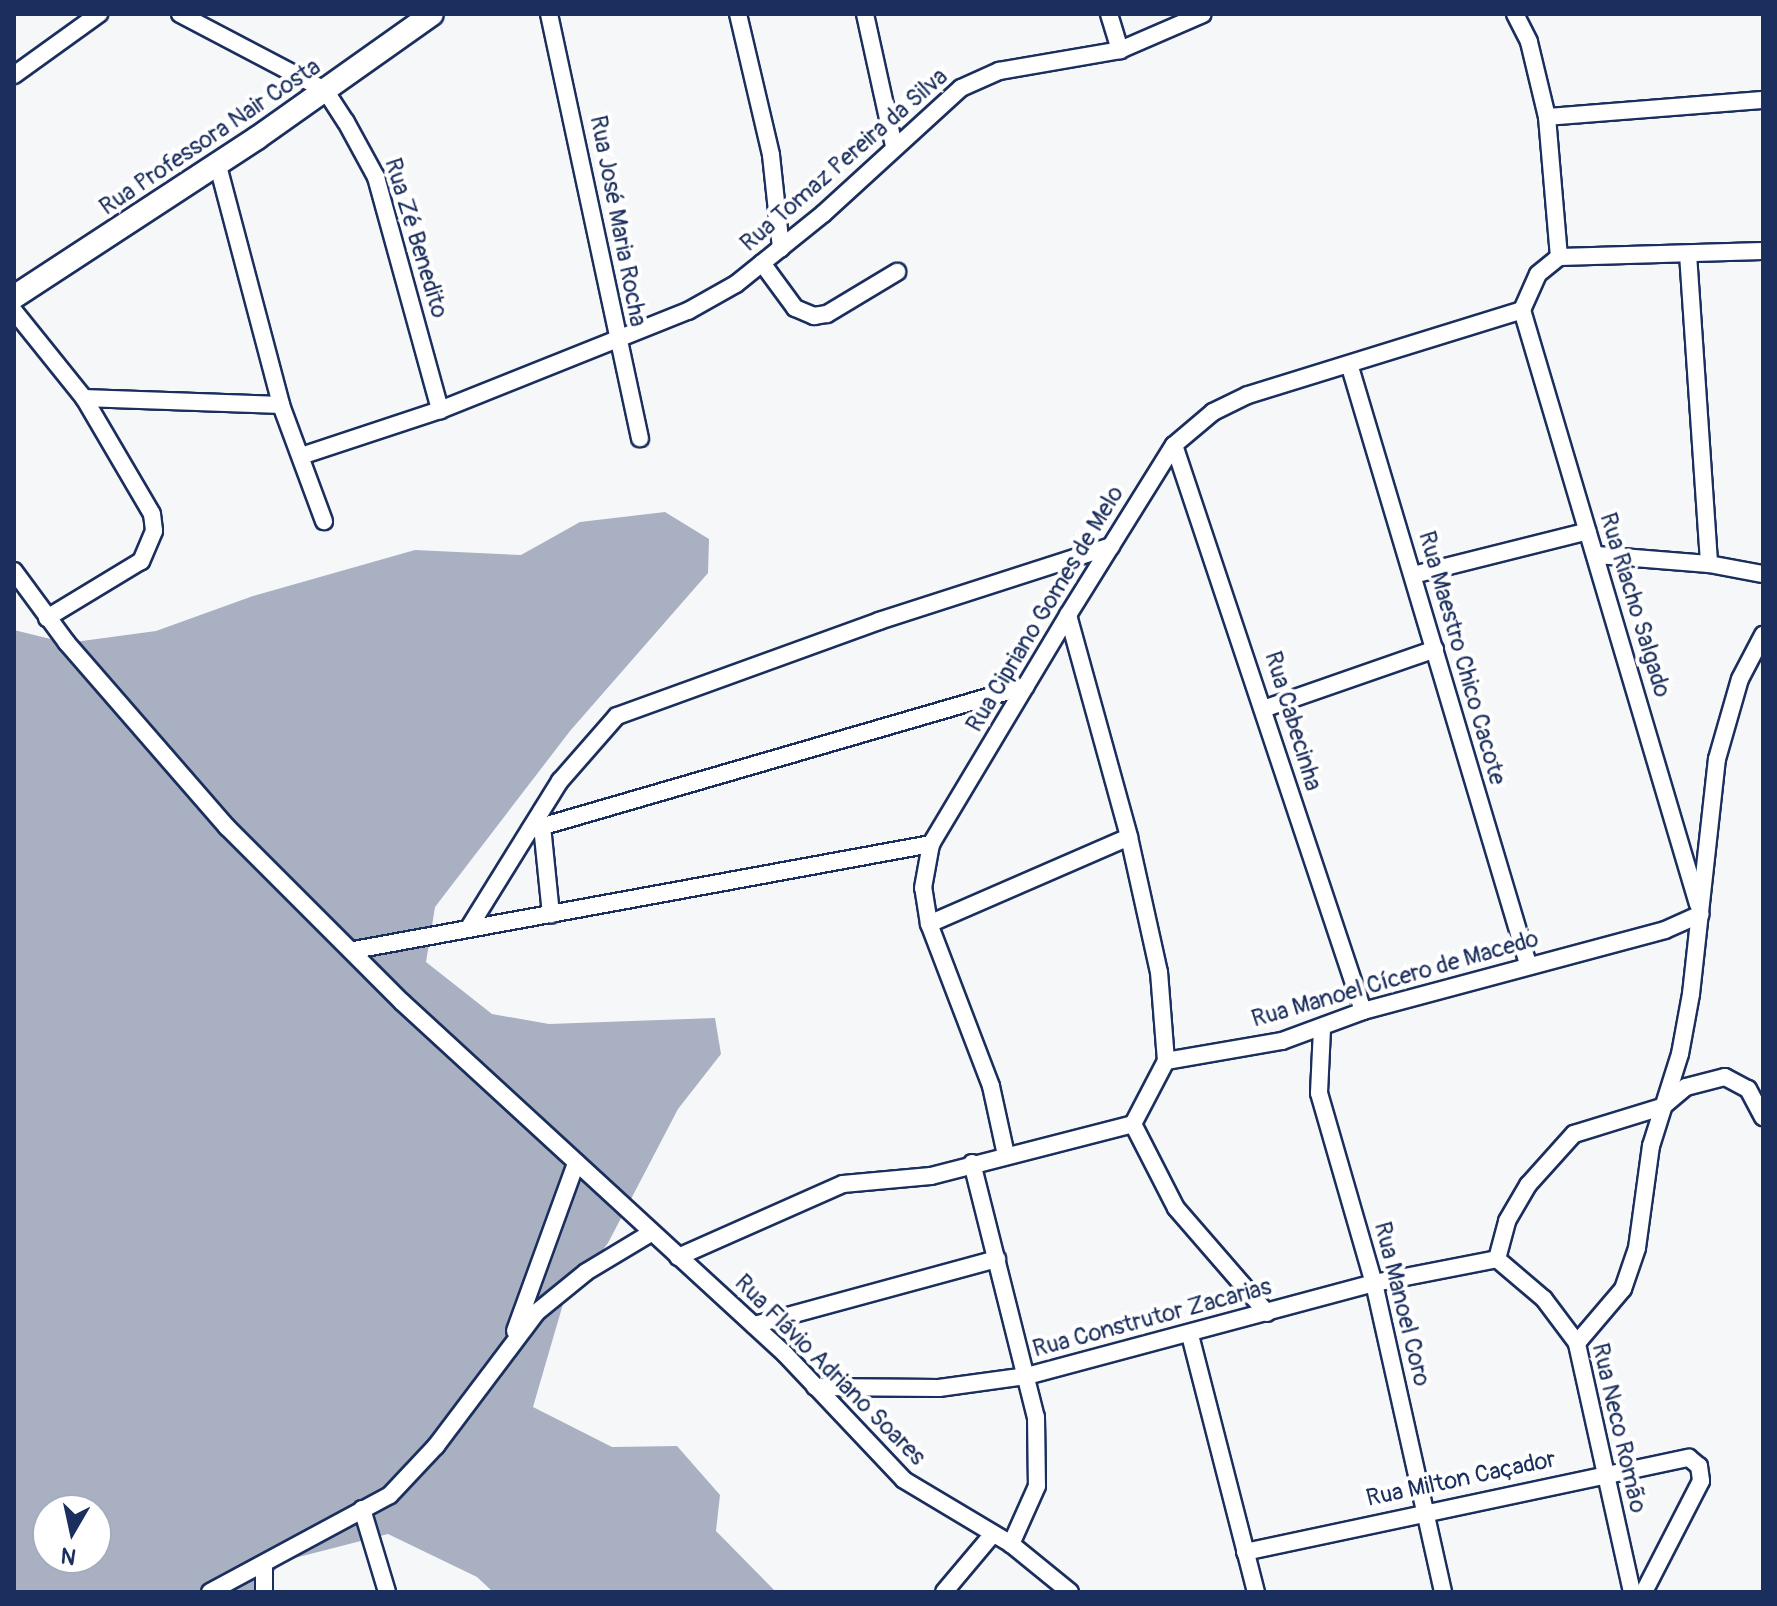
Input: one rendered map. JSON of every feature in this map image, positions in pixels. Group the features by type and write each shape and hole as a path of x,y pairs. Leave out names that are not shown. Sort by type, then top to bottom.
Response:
{"main road":[{"name":"Rua Professora Nair Costa","path":"14,297 325,90 432,14"}],"street":[{"path":"14,75 99,14"},
{"path":"180,14 325,90"},
{"name":"Rua José Maria Rocha","path":"549,14 575,122 616,342 640,438"},
{"path":"738,14 771,155 781,248"},
{"path":"865,14 894,146"},
{"path":"1109,14 1120,50"},
{"name":"Rua Tomaz Pereira da Silva","path":"301,456 440,410 688,311 781,248 961,88 999,71 1120,50 1203,14"},
{"path":"1515,14 1529,42 1547,117 1559,257"},
{"name":"Rua Zé Benedito","path":"325,90 376,177 440,410"},
{"path":"1547,117 1763,100"},
{"path":"217,162 281,405 324,521"},
{"path":"1522,310 1538,274 1559,257 1763,251"},
{"path":"1688,254 1709,564"},
{"path":"762,263 795,308 814,316 827,314 897,272"},
{"name":"Rua Cipriano Gomes de Melo","path":"1006,1155 991,1086 929,924 923,888 931,844 1068,615 1174,445 1193,425 1248,395 1350,367 1522,310"},
{"name":"Rua Riacho Salgado","path":"1522,310 1701,914"},
{"path":"14,311 84,398 152,514 154,531 141,561 47,618"},
{"name":"Rua Maestro Chico Cacote","path":"1350,367 1528,964"},
{"path":"84,398 281,405"},
{"name":"Rua Cabecinha","path":"1174,445 1266,708 1298,820 1363,1011"},
{"path":"1413,575 1588,531"},
{"path":"470,926 593,738 617,716 879,621 1111,546"},
{"path":"1597,555 1709,564 1763,574"},
{"name":"Rua Flávio Adriano Soares","path":"14,571 67,643 227,827 354,950 649,1234 754,1325 904,1480 1011,1544 1070,1592"},
{"path":"678,1257 843,1184 918,1178 1133,1124 1166,1061 1159,972 1129,837 1068,615"},
{"path":"1577,1343 1623,1289 1637,1248 1662,1107 1680,1054 1701,914 1717,759 1740,679 1763,635"},
{"path":"1266,708 1435,649"},
{"path":"536,828 1026,686"},
{"path":"536,828 551,915"},
{"path":"929,924 1129,837"},
{"path":"354,950 470,926 551,915 931,844"},
{"name":"Rua Manoel Cícero de Macedo","path":"1166,1061 1322,1029 1363,1011 1528,964 1665,930 1701,914"},
{"name":"Rua Manoel Coro","path":"1322,1029 1319,1093 1374,1283 1428,1511 1443,1592"},
{"path":"1497,1259 1507,1221 1528,1185 1574,1134 1662,1107 1686,1087 1725,1077 1748,1089 1763,1117"},
{"path":"1133,1124 1176,1208 1267,1313"},
{"path":"513,1339 576,1163"},
{"path":"972,1163 1036,1417 1037,1486 1011,1544"},
{"path":"210,1592 362,1509 411,1476 513,1339 586,1272 649,1234"},
{"path":"754,1325 997,1259"},
{"name":"Rua Construtor Zacarias","path":"815,1387 939,1388 1027,1376 1190,1335 1374,1283 1497,1259"},
{"name":"Rua Neco Romão","path":"1497,1259 1544,1299 1577,1343 1603,1473 1632,1592"},
{"path":"1190,1335 1256,1592"},
{"name":"Rua Milton Caçador","path":"1245,1552 1603,1473 1689,1458 1699,1466 1701,1481 1644,1592"},
{"path":"362,1509 387,1592"},
{"path":"944,1592 992,1535"},
{"path":"264,1565 264,1592"}],"water":[{"path":"665,512 709,539 708,573 570,731 435,907 426,962 492,1014 549,1024 715,1018 721,1054 678,1109 608,1243 563,1304 533,1407 612,1447 677,1446 720,1495 716,1531 776,1592 493,1592 477,1577 388,1534 283,1561 256,1592 14,1592 14,630 67,643 156,631 253,596 415,550 521,555 580,522"}]}
